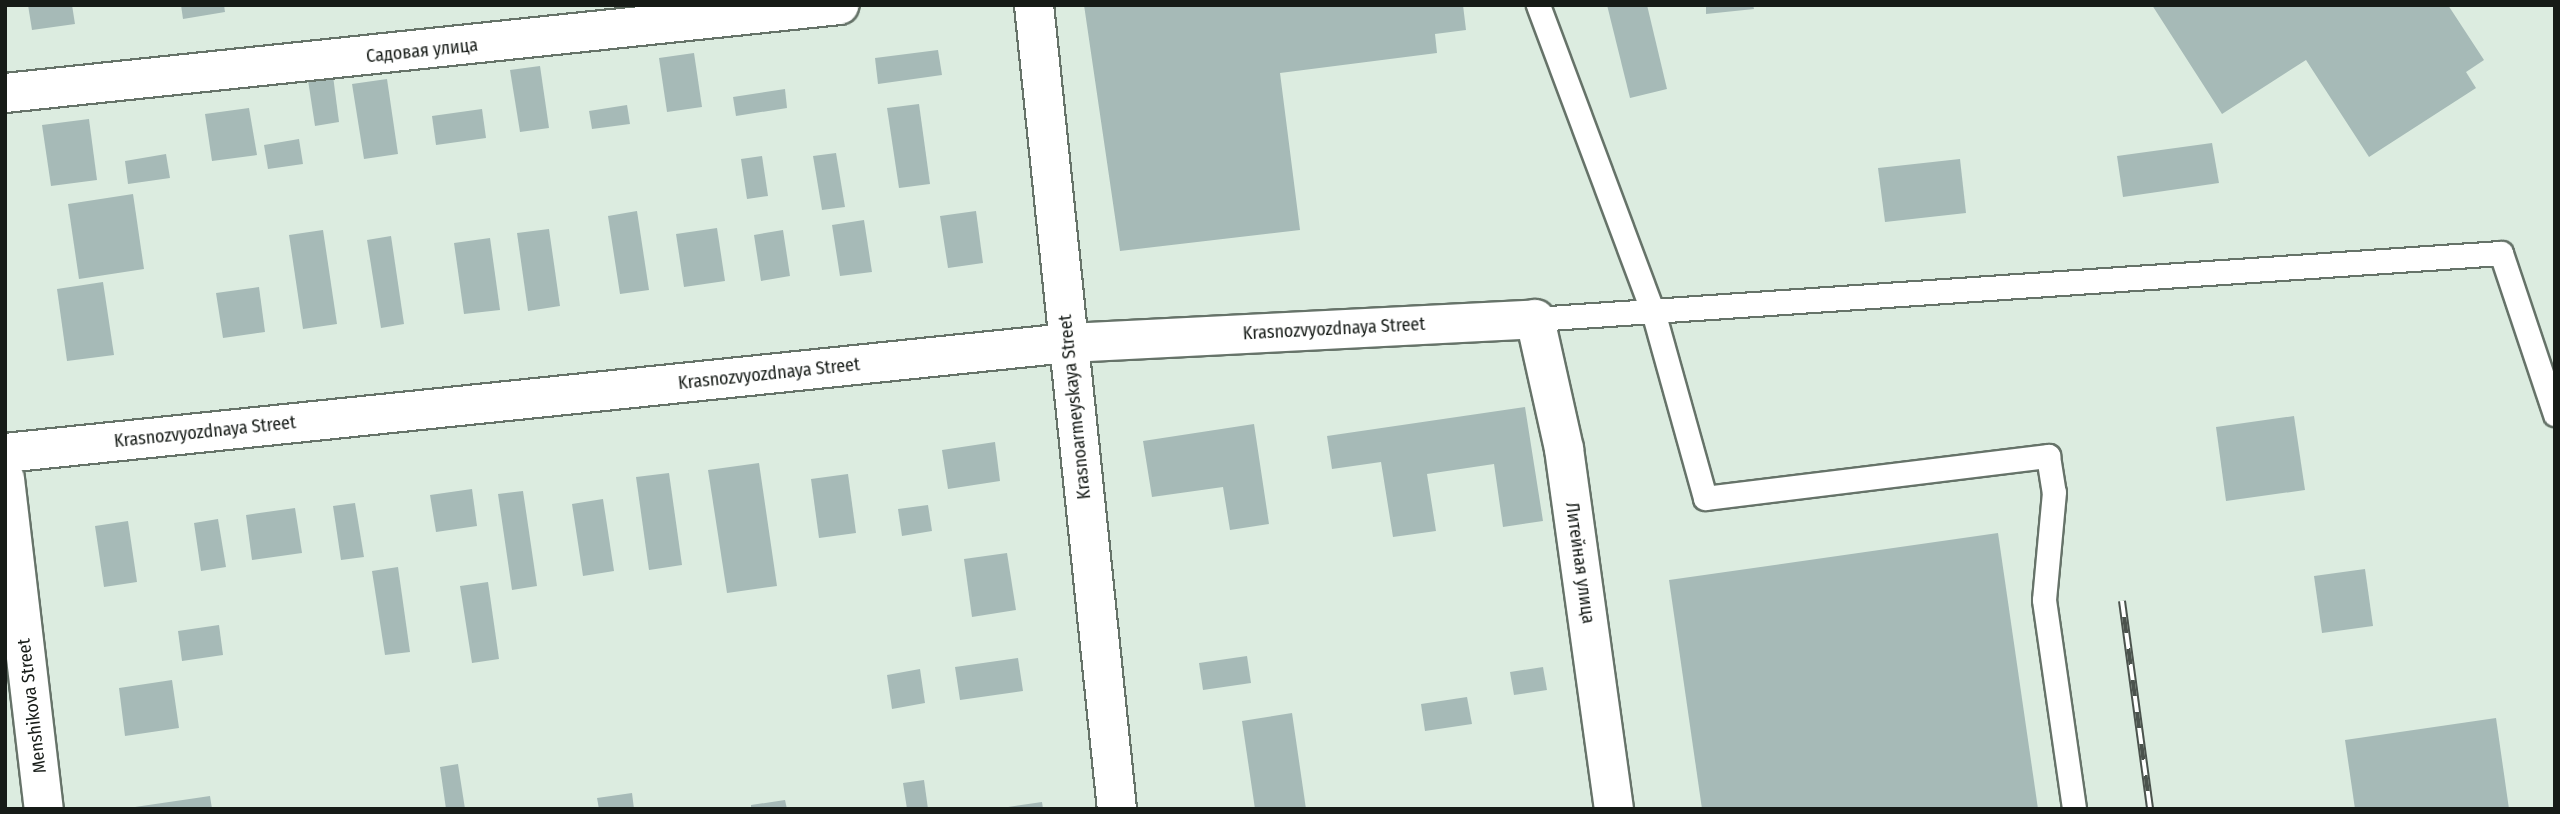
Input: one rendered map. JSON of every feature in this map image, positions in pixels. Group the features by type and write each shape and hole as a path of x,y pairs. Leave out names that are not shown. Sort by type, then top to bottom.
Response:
{"street":[{"name":"Садовая улица","path":"5,93 839,5"},
{"name":"Krasnoarmeyskaya Street","path":"1034,5 1117,809"},
{"name":"Krasnozvyozdnaya Street","path":"5,453 1068,342 1535,319"},
{"name":"Литейная улица","path":"1535,319 1564,449 1614,809"},
{"name":"Menshikova Street","path":"5,479 44,809"}],"lane":[{"path":"1538,5 1654,315 1705,499 2048,456 2054,492 2044,600 2074,809"},
{"path":"1535,319 1654,315 2501,253 2555,414"}],"building":[{"path":"28,5 72,5 75,24 32,30"},
{"path":"181,5 224,5 225,12 183,19"},
{"path":"1084,5 1463,5 1466,30 1435,34 1437,53 1280,73 1300,230 1120,251"},
{"path":"1607,5 1647,5 1667,89 1630,98"},
{"path":"1706,5 1753,5 1754,9 1706,14"},
{"path":"2152,5 2448,5 2484,60 2466,72 2476,88 2369,157 2306,60 2222,114"},
{"path":"938,50 942,75 878,84 875,58"},
{"path":"694,53 702,107 667,112 659,58"},
{"path":"540,66 549,128 520,132 510,70"},
{"path":"333,76 339,122 315,126 308,80"},
{"path":"387,79 398,154 364,159 352,84"},
{"path":"785,89 787,108 736,116 733,97"},
{"path":"919,104 930,184 899,188 887,108"},
{"path":"627,105 630,124 592,129 589,111"},
{"path":"249,108 257,155 212,161 205,114"},
{"path":"482,109 486,138 436,145 432,116"},
{"path":"89,119 97,180 51,186 42,125"},
{"path":"299,139 303,164 268,169 264,145"},
{"path":"2212,143 2219,183 2123,197 2117,156"},
{"path":"836,153 845,207 822,210 813,156"},
{"path":"166,154 170,178 128,184 125,161"},
{"path":"762,156 768,196 747,199 741,159"},
{"path":"1960,159 1966,213 1885,222 1878,168"},
{"path":"133,194 144,269 79,279 68,204"},
{"path":"637,211 649,290 620,294 608,216"},
{"path":"976,211 983,263 948,268 940,216"},
{"path":"864,220 872,272 840,276 832,225"},
{"path":"717,228 725,281 684,287 676,234"},
{"path":"549,229 560,306 528,311 517,233"},
{"path":"323,230 337,324 303,329 289,235"},
{"path":"783,230 790,276 761,281 754,235"},
{"path":"391,236 404,324 381,328 367,240"},
{"path":"490,238 500,310 464,314 454,243"},
{"path":"103,282 114,355 67,361 57,289"},
{"path":"259,287 265,332 223,338 216,293"},
{"path":"1525,407 1543,521 1503,527 1494,464 1427,474 1436,531 1393,537 1381,462 1332,469 1327,436"},
{"path":"2294,416 2305,490 2226,501 2216,427"},
{"path":"1254,424 1269,524 1230,530 1223,487 1152,497 1143,441"},
{"path":"995,442 1000,481 948,489 942,450"},
{"path":"759,463 777,586 727,593 708,470"},
{"path":"669,473 682,565 649,570 636,477"},
{"path":"848,474 856,533 819,538 811,479"},
{"path":"472,489 477,526 436,532 430,495"},
{"path":"523,491 537,586 512,590 498,494"},
{"path":"603,499 614,571 583,576 572,504"},
{"path":"355,503 364,557 341,560 333,506"},
{"path":"928,505 932,531 902,536 898,509"},
{"path":"295,508 302,553 252,560 246,515"},
{"path":"218,519 226,567 201,571 194,523"},
{"path":"128,521 137,582 104,587 95,526"},
{"path":"1998,533 2038,809 1702,809 1669,580"},
{"path":"1007,553 1016,610 972,617 964,559"},
{"path":"398,567 410,652 385,655 372,571"},
{"path":"2365,569 2373,626 2322,633 2314,576"},
{"path":"488,582 499,659 472,663 460,586"},
{"path":"219,625 223,655 182,661 178,631"},
{"path":"1247,656 1251,683 1203,690 1199,663"},
{"path":"1018,658 1023,691 960,700 955,667"},
{"path":"1543,667 1547,690 1514,695 1510,672"},
{"path":"920,669 925,703 892,709 887,675"},
{"path":"172,680 179,728 125,736 119,688"},
{"path":"1467,697 1472,724 1425,731 1421,704"},
{"path":"1292,713 1306,809 1255,809 1242,721"},
{"path":"2496,718 2509,809 2355,809 2345,740"},
{"path":"458,764 465,809 446,809 440,767"},
{"path":"924,780 928,809 907,809 903,783"},
{"path":"632,793 634,809 599,809 597,798"},
{"path":"210,796 212,809 135,809 135,807"},
{"path":"785,800 787,809 751,809 751,805"},
{"path":"1042,802 1043,809 1008,809 1008,807"}],"railway":[{"path":"2122,601 2150,809"}]}
